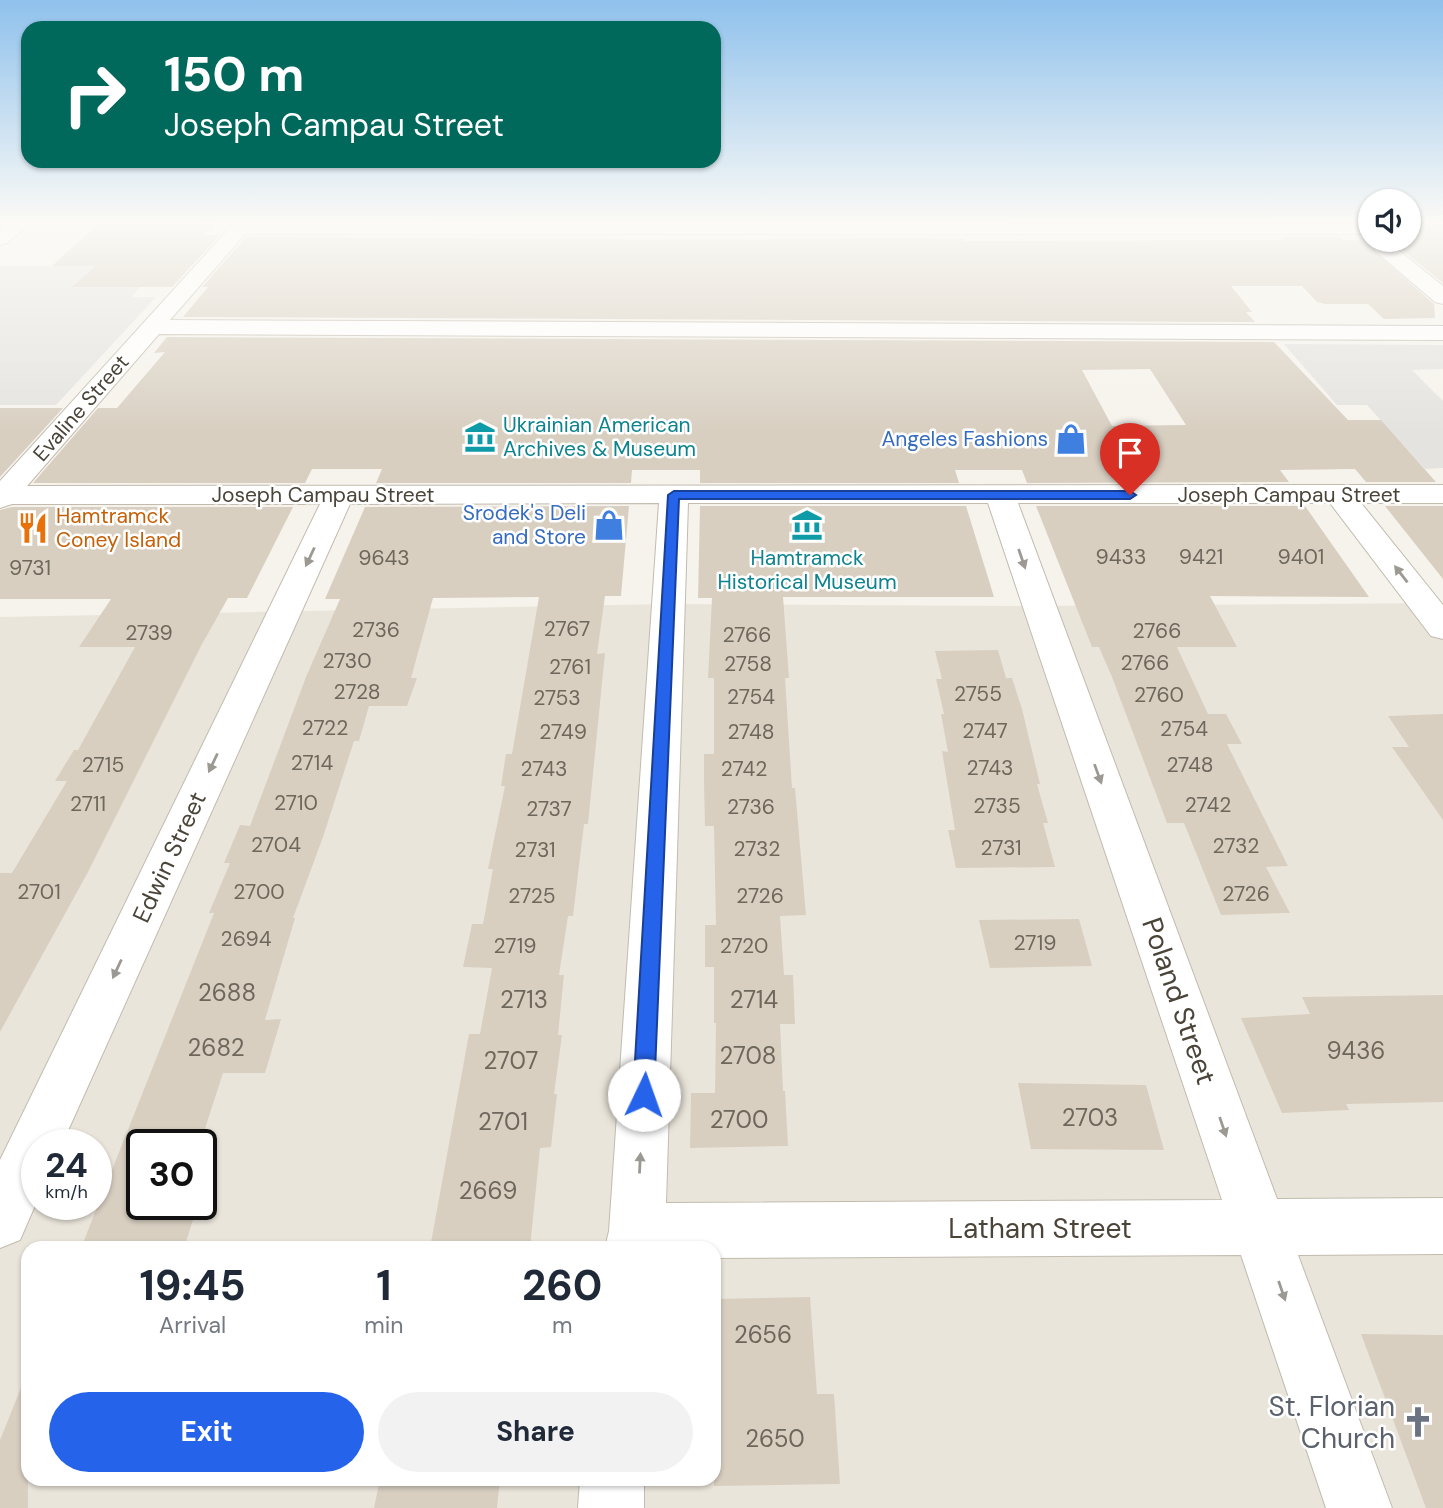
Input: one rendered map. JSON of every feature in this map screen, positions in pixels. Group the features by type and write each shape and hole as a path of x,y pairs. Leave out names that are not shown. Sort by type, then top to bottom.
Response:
{"street":[{"name":"Evaline Street","path":"1,497 183,292"},
{"path":"152,327 1443,333"},
{"name":"Joseph Campau Street","path":"1,497 1443,494"},
{"name":"Edwin Street","path":"0,1220 339,495"},
{"path":"635,1239 674,495"},
{"name":"Poland Street","path":"1000,495 1359,1508"},
{"path":"1339,495 1443,628"},
{"name":"Latham Street","path":"635,1239 1443,1226"},
{"path":"611,1508 612,1486"}],"shaded area":[{"path":"0,292 136,292 132,297 156,297 56,405 0,405"},
{"path":"1284,344 1443,345 1443,369 1412,370 1443,401 1443,468 1425,469 1367,405 1337,405"},
{"path":"1443,603 1443,1508 0,1508 0,617 668,604 1039,606"}],"building":[{"path":"204,292 1236,292 1252,312 1246,312 1255,322 183,317"},
{"path":"1308,292 1421,292 1434,304 1435,318 1384,319 1368,304 1317,302"},
{"path":"167,337 1274,342 1348,420 1381,420 1436,482 1366,482 1355,469 1280,470 1289,482 1027,483 1022,470 955,470 959,483 700,483 700,470 632,470 631,483 376,483 382,469 312,469 305,483 33,483 98,408 117,408 165,352 154,353","holes":["1150,369 1186,425 1112,426 1082,370"]},
{"path":"0,408 63,408 0,477"},
{"path":"629,506 621,596 605,596 597,654 605,653 588,824 584,824 573,916 568,916 559,975 564,975 558,1035 562,1035 554,1094 557,1094 551,1147 540,1148 531,1241 431,1241 469,1034 480,1034 492,968 463,967 472,924 483,924 493,869 488,869 505,786 501,786 506,754 512,754 539,597 433,598 411,678 417,678 407,706 369,706 359,741 354,741 293,918 265,1020 281,1019 265,1073 223,1073 205,1129 128,1129 214,913 209,913 230,863 224,863 240,825 250,826 306,677 340,599 325,599 365,507"},
{"path":"700,506 966,506 994,597 783,597 789,678 785,678 792,788 795,788 806,915 780,916 784,975 793,975 795,1024 780,1024 788,1146 690,1148 691,1093 715,1093 714,967 705,967 705,925 716,925 714,826 705,826 704,784 704,754 714,754 714,678 708,678 712,598 698,598"},
{"path":"1036,506 1305,506 1369,597 1210,596 1237,647 1177,647 1208,714 1226,714 1242,744 1227,744 1288,866 1266,867 1290,913 1221,915 1184,823 1167,823 1112,677 1099,647 1092,647"},
{"path":"1385,506 1443,506 1443,579"},
{"path":"12,507 293,507 247,598 228,598 201,646 88,872 0,1032 0,873 12,873 67,781 55,781 74,750 78,750 135,647 79,647 111,599 0,599 0,510"},
{"path":"998,650 1006,678 1012,678 1022,709 1048,823 1043,823 1055,867 956,868 948,830 955,830 942,751 948,752 941,714 944,714 936,679 942,679 935,651"},
{"path":"1443,714 1443,820 1392,747 1409,747 1388,716"},
{"path":"1079,919 1092,966 990,968 979,920"},
{"path":"1443,995 1443,1102 1346,1104 1349,1110 1282,1113 1241,1018 1310,1014 1302,997"},
{"path":"1018,1083 1146,1085 1164,1150 1031,1149"},
{"path":"126,1135 126,1220 193,1220 186,1241 84,1241 92,1220 112,1220 112,1170"},
{"path":"810,1297 817,1394 834,1394 840,1484 721,1486 721,1299"},
{"name":"St. Florian Church","path":"1361,1334 1443,1335 1443,1508 1426,1508"},
{"path":"21,1388 21,1486 28,1486 28,1508 0,1508 0,1440"},
{"path":"379,1486 499,1486 497,1508 374,1508"}],"place":[{"name":"Ukrainian American Archives & Museum","path":"480,437"},
{"name":"Angeles Fashions","path":"1071,439"},
{"name":"Srodek's Deli and Store","path":"609,525"},
{"name":"Hamtramck Historical Museum","path":"807,525"},
{"name":"Hamtramck Coney Island","path":"33,528"},
{"name":"St. Florian Church","path":"1418,1422"}],"route":[{"path":"644,1095 674,495 1130,495"}]}
